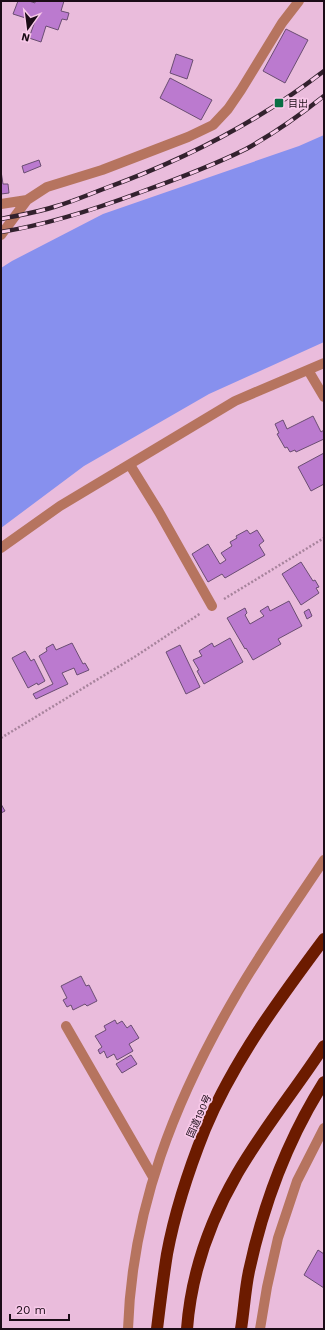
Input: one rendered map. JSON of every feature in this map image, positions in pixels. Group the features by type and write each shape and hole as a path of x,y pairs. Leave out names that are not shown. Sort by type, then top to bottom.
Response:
{"highway":[{"name":"国道190号","path":"157,1329 167,1253 172,1231 188,1173 205,1128 250,1044 286,989 324,939"},
{"path":"187,1329 189,1308 195,1278 206,1241 220,1207 237,1174 324,1046"},
{"path":"241,1329 249,1272 266,1210 293,1140 324,1082"}],"street":[{"path":"1,235 27,200 47,187 102,170 188,137 213,125 228,109 282,23 299,1"},
{"path":"1,204 27,200"},
{"path":"1,548 60,506 235,401 324,363"},
{"path":"308,370 324,397"},
{"path":"130,465 159,512 212,606"},
{"path":"128,1329 131,1281 142,1222 153,1177 174,1117 202,1056 236,996 324,860"},
{"path":"66,1026 153,1177"},
{"path":"260,1329 278,1238 297,1181 324,1128"}],"path":[{"path":"1,738 136,656 212,606 324,538"}],"water":[{"path":"324,135 324,342 209,394 84,466 1,528 1,268 103,214 299,146"}],"building":[{"path":"18,1 29,1 35,3 35,1 64,1 61,11 69,13 67,20 62,19 58,30 46,26 41,42 29,38 35,21 13,14"},
{"path":"286,29 308,40 285,83 263,71"},
{"path":"176,54 193,60 187,79 170,73"},
{"path":"170,78 212,100 201,120 160,98"},
{"path":"39,160 41,166 24,173 22,166"},
{"path":"1,171 3,184 8,184 9,193 1,194"},
{"path":"313,416 321,432 324,430 324,439 296,452 295,450 290,452 287,447 285,448 277,434 279,433 275,424 283,420 287,429"},
{"path":"324,453 324,484 311,491 298,467"},
{"path":"247,530 250,534 257,530 264,541 259,545 265,555 225,578 222,574 208,582 192,554 208,544 220,564 226,560 221,553 232,546 230,542 237,538 236,536"},
{"path":"301,562 313,581 315,580 319,587 316,588 319,593 301,605 282,574"},
{"path":"289,601 302,626 278,639 281,644 253,660 227,618 245,608 247,613 245,615 250,624 264,616 260,611 268,606 270,611"},
{"path":"309,609 312,616 307,619 304,612"},
{"path":"230,638 243,662 204,684 197,671 199,670 193,660 202,656 199,651 212,643 214,647"},
{"path":"72,643 83,664 85,663 89,670 77,675 74,668 62,673 68,684 36,699 33,694 53,684 39,656 47,651 46,648 53,644 56,650"},
{"path":"180,645 200,687 186,694 166,652"},
{"path":"25,651 31,661 34,659 45,681 28,688 12,658"},
{"path":"1,804 5,811 1,813"},
{"path":"81,976 86,986 89,985 97,1001 87,1006 85,1004 73,1010 71,1005 67,1007 63,1000 67,998 61,986"},
{"path":"115,1020 117,1024 122,1021 127,1028 131,1025 139,1038 129,1044 133,1051 117,1060 114,1054 107,1058 104,1051 100,1054 98,1050 102,1047 95,1036 106,1030 104,1026"},
{"path":"131,1055 137,1064 122,1073 116,1064"},
{"path":"318,1250 324,1254 324,1288 304,1275"}],"railway":[{"path":"1,219 36,212 76,200 164,165 247,123 299,90 324,71"},
{"path":"1,232 37,225 90,210 207,167 246,149 266,137 295,118 324,96"}],"place":[{"name":"目出","path":"279,103"}]}
